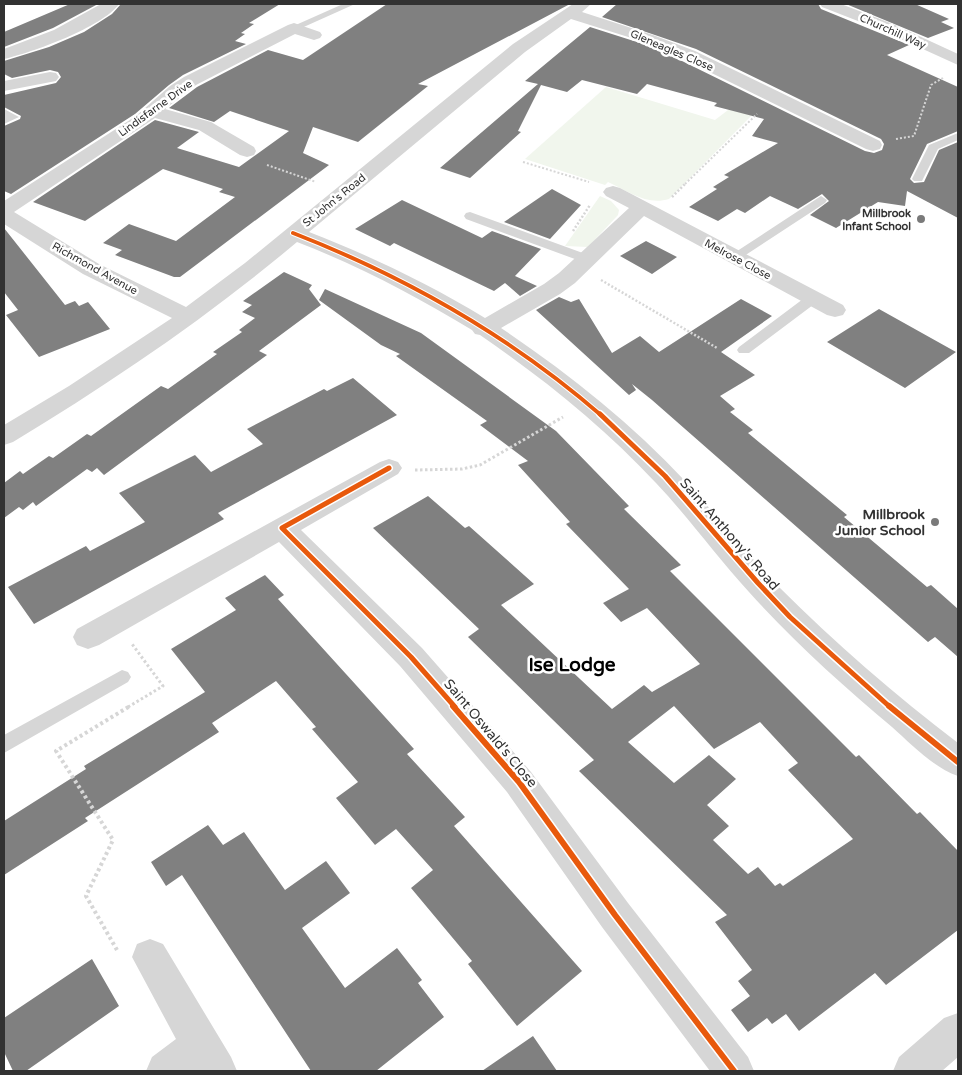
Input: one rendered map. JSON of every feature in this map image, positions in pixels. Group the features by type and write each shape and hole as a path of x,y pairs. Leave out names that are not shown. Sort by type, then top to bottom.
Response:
{"street":[{"path":"4,54 78,25 111,4"},
{"name":"Churchill Way","path":"828,4 886,27 958,60"},
{"name":"Gleneagles Close","path":"575,8 689,55 873,145"},
{"name":"St John's Road","path":"4,436 78,392 188,317 253,268 519,48 575,8"},
{"path":"294,28 314,35"},
{"name":"Lindisfarne Drive","path":"4,210 142,120 150,111 190,81 294,28"},
{"path":"4,86 50,77"},
{"path":"750,107 772,96"},
{"path":"150,111 205,126 247,151"},
{"name":"Melrose Close","path":"604,196 648,211 835,310"},
{"path":"483,329 552,289 648,211"},
{"name":"Richmond Avenue","path":"4,215 91,269 188,317"},
{"name":"Saint Anthony's Road","path":"293,233 344,252 433,298 526,357 587,404 632,445 687,500 766,593 899,716 958,762"},
{"path":"88,637 390,468"},
{"name":"Saint Oswald's Close","path":"282,528 411,657 520,782 615,915 734,1071"},
{"path":"150,957 209,1058 166,1071"},
{"path":"913,1071 958,1032"}],"lane":[{"path":"294,28 350,4"},
{"path":"4,112 14,117 4,121"},
{"path":"918,179 933,147 958,136"},
{"path":"734,257 821,200"},
{"path":"470,216 560,249 583,263"},
{"path":"744,350 812,299"},
{"path":"4,745 122,677"}],"path":[{"path":"873,145 882,141 914,136 931,85 948,75"},
{"path":"648,211 758,113 748,108 750,107"},
{"path":"263,164 319,183"},
{"path":"560,249 604,196"},
{"path":"583,263 718,348"},
{"path":"390,468 399,476 421,468 462,469 480,466 587,404"},
{"path":"115,622 163,686 56,751 113,840 86,896 129,972 150,957"}],"shaded area":[{"path":"606,87 715,120 736,104 755,112 669,199 661,201 645,199 608,182 605,185 525,159"},
{"path":"600,196 611,201 619,210 618,215 588,247 565,246"}],"building":[{"path":"70,4 98,4 53,28 4,47 4,32"},
{"path":"121,4 280,4 249,23 254,24 241,33 245,34 235,41 246,44 183,75 135,114 11,194 4,191 4,126 20,119 21,116 4,107 4,95 56,83 61,77 58,72 50,70 12,78 4,74 4,61 49,47 84,32 112,14"},
{"path":"387,4 570,4 418,84 428,86 358,142 313,127 303,153 329,165 180,277 174,277 115,255 122,250 103,243 129,224 176,241 235,197 219,192 223,189 163,169 85,221 33,202 155,120 199,132 177,148 239,167 289,131 230,111 214,122 169,108 197,87 268,50 303,60"},
{"path":"617,4 818,4 821,9 909,45 887,55 958,87 958,131 927,144 910,179 914,183 924,182 939,150 958,142 958,218 907,191 905,206 878,202 836,228 810,215 829,201 822,194 798,209 770,196 745,213 737,209 718,221 689,207 717,189 713,187 729,177 724,175 778,143 752,136 764,119 714,106 717,103 647,84 637,94 582,80 567,92 541,85 518,131 521,132 470,178 440,168 538,84 525,81 590,27 640,43 682,61 865,151 874,153 882,150 884,144 881,139 696,49 602,17"},
{"path":"846,4 915,4 949,19 941,22 954,28 928,38"},
{"path":"552,189 581,205 550,239 504,222"},
{"path":"402,200 482,238 492,231 541,249 515,276 537,286 520,296 505,283 494,291 394,243 390,246 355,229"},
{"path":"4,228 65,305 75,301 79,306 88,302 110,329 39,357 6,315 18,310 4,292"},
{"path":"646,241 677,257 652,274 620,256"},
{"path":"284,272 312,285 309,289 321,305 259,351 267,355 104,475 97,468 92,472 87,469 36,506 33,502 23,510 19,507 4,518 4,483 20,471 23,474 49,456 53,458 87,434 91,436 161,386 168,389 217,354 213,352 242,332 239,330 255,318 242,312 252,305 243,301"},
{"path":"325,289 421,333 556,431 629,506 624,509 681,565 670,571 856,757 859,755 917,814 920,812 958,851 958,930 886,985 875,973 799,1031 786,1014 772,1024 767,1018 748,1032 731,1010 750,996 738,981 752,970 715,922 727,915 579,771 594,760 468,637 479,629 373,528 428,496 465,528 469,526 534,584 501,605 612,709 644,685 652,692 700,664 647,608 621,622 603,603 629,589 566,524 570,522 518,465 528,461 480,425 487,421 396,356 400,354 381,345 319,300","holes":["674,706 714,749 760,722 798,763 788,770 853,839 783,886 780,883 775,886 758,867 748,874 713,840 729,826 707,805 736,779 709,755 674,783 628,742"]},
{"path":"559,297 571,302 579,299 612,353 640,336 659,352 741,299 772,316 721,352 755,375 720,396 735,409 730,412 753,430 748,433 847,515 844,517 927,587 931,585 958,609 958,657 935,637 928,642 652,400 632,384 636,390 629,395 536,310"},
{"path":"879,309 956,352 905,388 827,342"},
{"path":"353,378 397,415 218,513 224,519 34,624 8,587 86,546 90,551 145,522 119,493 195,455 211,472 263,444 247,429 324,389 327,391"},
{"path":"265,575 284,595 278,599 414,749 407,754 465,817 454,826 582,971 517,1026 468,964 472,961 411,888 433,870 396,829 375,845 336,798 358,782 312,729 316,727 276,681 212,723 219,732 85,818 88,821 4,875 4,821 86,769 84,766 205,692 171,649 236,610 225,598"},
{"path":"208,825 223,845 244,832 285,890 326,861 350,893 302,928 345,988 397,948 422,980 418,983 444,1017 376,1071 311,1071 182,875 166,886 151,862"},
{"path":"92,959 119,1006 26,1071 13,1071 4,1052 4,1018"},
{"path":"533,1036 557,1071 482,1071"}],"cycle path":[{"path":"293,233 372,265 448,305 520,351 554,377 600,414 653,463 699,513 758,583 813,639 884,702 958,762"},
{"path":"389,468 282,528 411,657 519,782 615,915 734,1071"}],"place":[{"name":"Millbrook Infant School","path":"921,219"},
{"name":"Millbrook Junior School","path":"935,522"}],"district":[{"name":"Ise Lodge","path":"572,664"}]}
